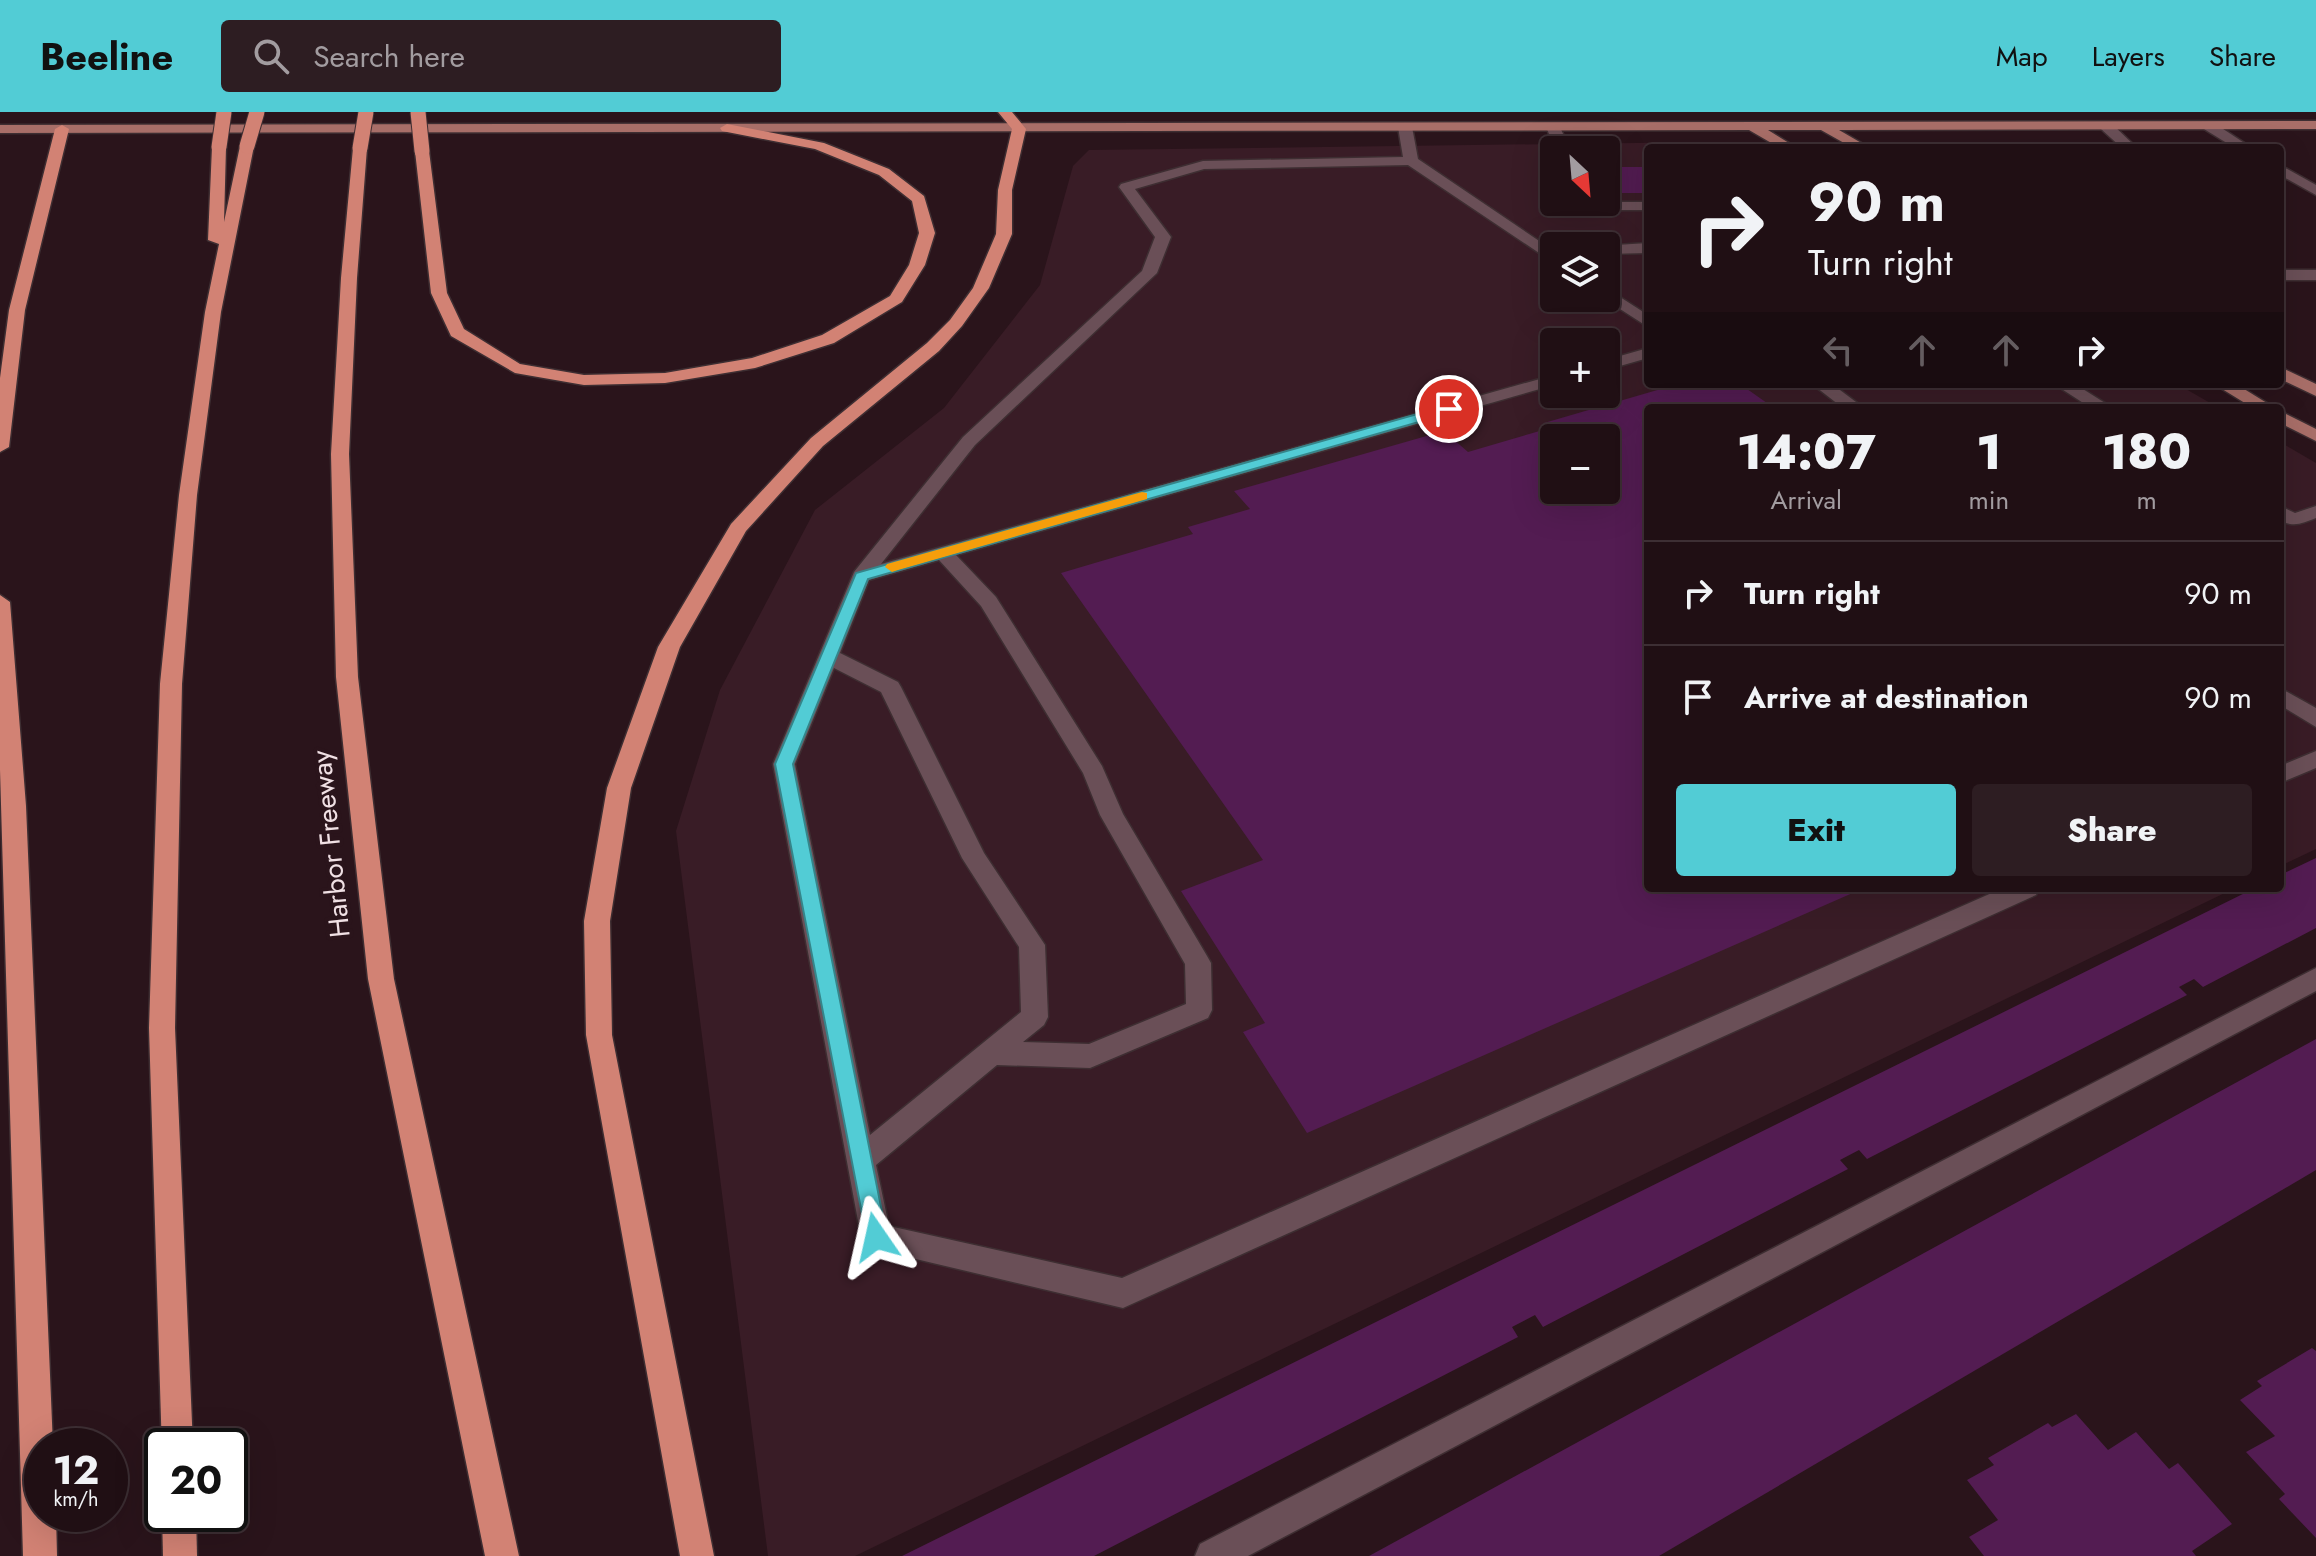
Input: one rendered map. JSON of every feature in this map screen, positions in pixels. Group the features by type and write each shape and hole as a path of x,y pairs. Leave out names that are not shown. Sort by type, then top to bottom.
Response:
{"highway":[{"path":"213,312 219,147 224,112"},
{"path":"175,1428 162,1028 171,684 188,495 213,312 247,146 257,112"},
{"name":"Harbor Freeway","path":"366,112 349,278 340,454 347,677 381,979 502,1556"},
{"path":"418,112 439,293 457,332 515,368 584,380 665,378 755,363 828,339 896,299 917,265 927,233 919,199 884,172 819,146 727,128"},
{"path":"697,1556 599,1035 597,921 619,788 669,647 738,528 817,442 933,347 956,323 981,288 1004,234 1012,120"},
{"path":"0,447 17,310 62,129"},
{"path":"0,602 14,806 40,1556"},
{"path":"179,1532 180,1556"}],"main road":[{"path":"1726,112 1783,144"},
{"path":"1797,112 1856,144"},
{"path":"0,129 727,128 1012,120 1405,127 2316,125"},
{"path":"2284,374 2316,391"},
{"path":"2230,388 2259,404"},
{"path":"2284,418 2316,436"}],"lane":[{"path":"2106,126 2126,144"},
{"path":"2209,126 2238,144"},
{"path":"1405,127 1411,161"},
{"path":"1553,127 1557,136"},
{"path":"1540,245 1411,161 1203,165 1126,187 1163,237 1149,273 969,441 861,576 784,764 876,1237 1123,1293 2018,892"},
{"path":"2284,171 2316,191"},
{"path":"1620,206 1644,206"},
{"path":"1620,249 1644,248"},
{"path":"2284,275 2316,275"},
{"path":"1620,303 1644,319"},
{"path":"1620,361 1644,354"},
{"path":"861,576 1540,384"},
{"path":"1827,388 1849,404"},
{"path":"2070,388 2097,404"},
{"path":"2284,514 2293,520 2312,518"},
{"path":"943,553 989,602 1094,772 1112,815 1198,963 1199,1010 1090,1056 991,1053"},
{"path":"828,656 890,687 974,858 1032,945 1035,1017 861,1160"},
{"path":"2284,698 2316,719"},
{"path":"2284,773 2316,759"},
{"path":"1212,1556 2316,979"}],"shaded area":[{"path":"1620,143 1717,144 1644,144 1644,388 2184,388 2212,404 1644,404 1644,892 2227,892 855,1556 768,1556 676,831 720,690 815,510 944,408 1040,285 1073,166 1089,150 1540,144 1540,216 1620,216"},
{"path":"2284,444 2316,463 2316,849 2284,864"}],"building":[{"path":"1620,167 1644,167 1644,193 1622,193"},
{"path":"1664,388 1746,388 1768,404 1644,404 1644,892 1855,892 1307,1133 1243,1032 1265,1023 1181,891 1263,860 1061,573 1193,534 1188,527 1250,509 1234,491 1444,431 1468,452 1540,431 1540,504 1620,504 1620,424 1544,423 1596,408 1620,408 1620,401"},
{"path":"2316,858 2316,928 2203,987 2194,979 2179,987 2187,995 1867,1159 1859,1150 1840,1160 1848,1169 1543,1327 1535,1315 1512,1327 1518,1337 1094,1556 902,1556 2247,892 2284,892 2284,873"},
{"path":"2316,1039 2316,1170 1659,1556 1369,1556"},
{"path":"2312,1348 2316,1351 2316,1538 2279,1499 2285,1494 2246,1452 2275,1436 2240,1400 2262,1386 2257,1381"},
{"path":"2076,1414 2108,1450 2136,1432 2169,1469 2178,1463 2232,1524 2192,1551 2196,1556 1984,1556 1969,1537 1998,1520 1967,1480 1994,1465 1988,1458 2048,1423 2052,1427"}],"slow traffic":[{"path":"892,567 1142,496"}],"route":[{"path":"876,1237 784,764 861,576 1449,409"}]}
